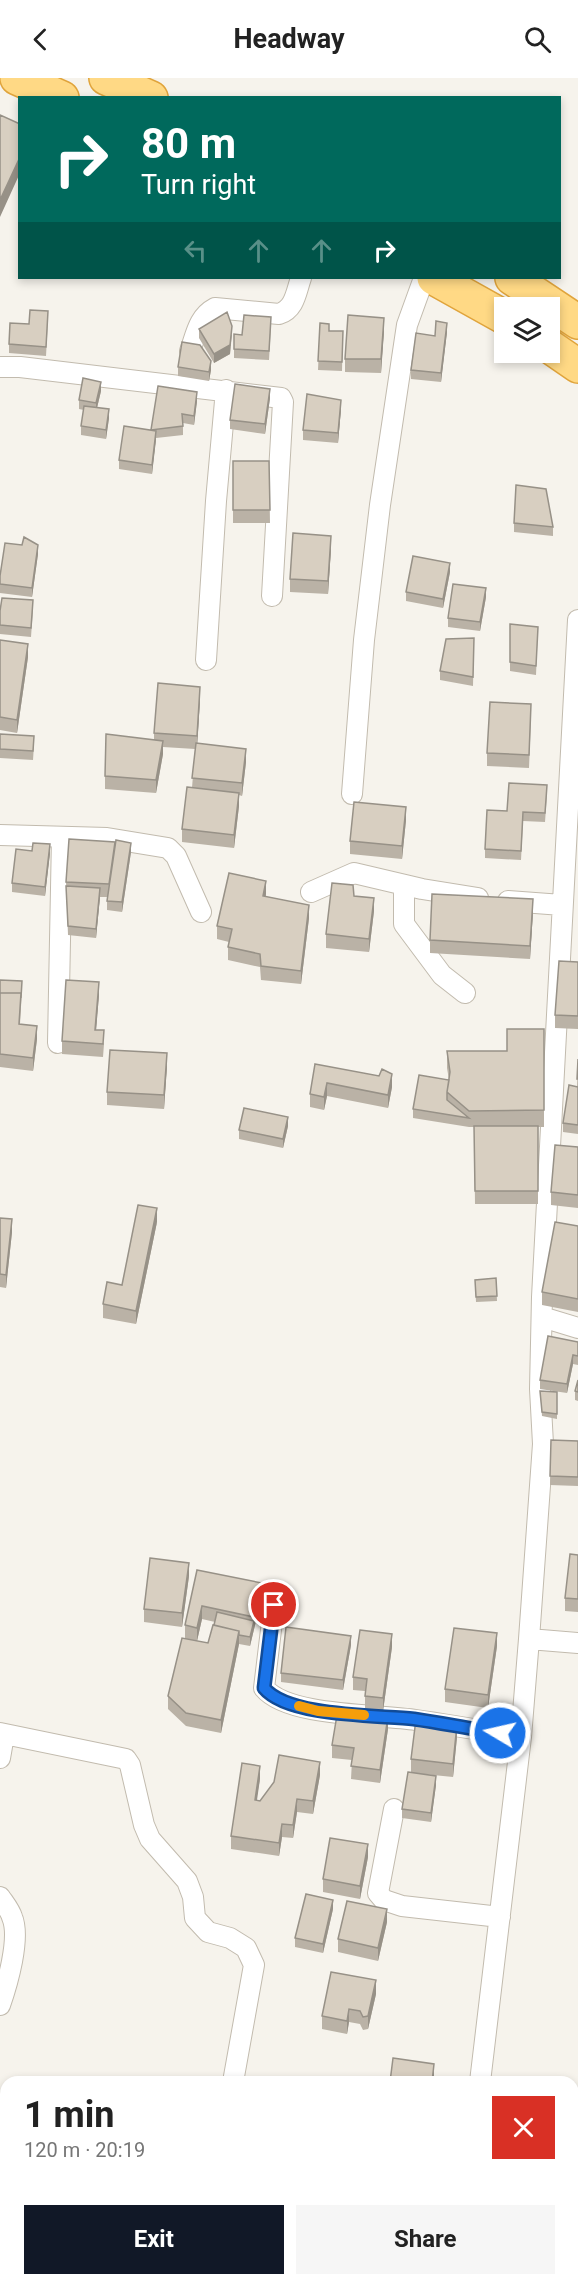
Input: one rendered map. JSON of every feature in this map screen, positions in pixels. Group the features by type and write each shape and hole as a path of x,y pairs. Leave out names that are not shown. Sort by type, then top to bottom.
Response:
{"highway":[{"path":"17,78 58,96"},
{"path":"106,78 146,96"},
{"path":"436,279 494,311"},
{"path":"514,279 578,322"},
{"path":"560,354 578,366"}],"street":[{"path":"190,351 202,318 208,312 215,309 279,314 292,306 301,279"},
{"path":"352,794 364,640 380,505 407,326 424,279"},
{"path":"0,368 20,367 278,396 284,402 272,596"},
{"path":"206,660 226,390"},
{"path":"481,2076 521,1737 543,1444 540,1389 542,1317 562,905 571,872 578,620"},
{"path":"0,835 107,838 168,848 176,856 201,912"},
{"path":"58,1043 62,837"},
{"path":"311,892 354,873 470,897 562,905"},
{"path":"404,885 404,924 442,975 465,993"},
{"path":"542,1317 578,1328"},
{"path":"274,1605 264,1688 272,1698 318,1711 414,1719 521,1737"},
{"path":"529,1639 578,1643"},
{"path":"0,1758 2,1734 126,1759 130,1766 144,1826 150,1839 187,1881 193,1897 195,1918 208,1932 230,1938 246,1947 254,1965 234,2076"},
{"path":"394,1809 378,1893 384,1900 402,1906 500,1917"},
{"path":"0,1897 13,1918 15,1934 7,1985 0,2005"}],"building":[{"path":"0,115 18,123 18,161 0,200"},
{"path":"30,310 48,311 46,347 9,344 10,323 29,324"},
{"path":"227,312 232,326 230,345 214,354 199,329"},
{"path":"244,315 271,317 269,351 234,349 234,334 242,335"},
{"path":"348,315 384,318 381,359 345,359"},
{"path":"436,321 447,323 441,373 411,370 416,333 435,336"},
{"path":"320,323 329,324 329,331 343,331 342,362 318,361"},
{"path":"182,342 200,345 211,361 209,372 178,367"},
{"path":"83,378 101,382 96,403 79,400"},
{"path":"235,384 270,389 265,424 230,420"},
{"path":"158,386 197,392 194,416 182,414 183,426 151,430"},
{"path":"307,394 341,400 338,433 303,430"},
{"path":"84,406 109,409 106,430 81,426"},
{"path":"124,426 156,431 152,465 119,460"},
{"path":"233,461 269,461 270,510 233,510"},
{"path":"516,485 546,489 553,527 514,523"},
{"path":"293,533 331,536 328,581 290,579"},
{"path":"24,537 38,545 32,588 0,584 5,543 22,545"},
{"path":"413,556 450,563 443,599 406,592"},
{"path":"453,584 486,588 480,622 448,618"},
{"path":"2,598 33,600 31,628 0,625"},
{"path":"510,624 538,627 536,666 510,662"},
{"path":"474,638 473,677 440,671 446,639"},
{"path":"0,640 28,644 17,720 0,717"},
{"path":"158,683 200,687 197,736 154,733"},
{"path":"490,702 531,704 529,755 487,753"},
{"path":"0,734 34,736 33,751 0,749"},
{"path":"106,734 163,741 156,780 105,776"},
{"path":"196,743 246,749 242,783 192,778"},
{"path":"509,783 547,785 545,813 523,812 521,851 485,849 487,810 507,811"},
{"path":"187,787 239,793 234,835 182,829"},
{"path":"354,802 406,807 402,846 350,841"},
{"path":"69,839 115,842 109,884 66,882"},
{"path":"116,840 131,843 122,902 107,901"},
{"path":"33,843 50,844 45,887 12,883 16,849 32,851"},
{"path":"229,873 266,881 263,896 309,905 301,971 261,966 260,954 228,947 232,929 217,926"},
{"path":"332,883 353,885 354,896 374,898 369,939 326,934"},
{"path":"66,886 100,888 96,929 68,926"},
{"path":"432,894 533,899 530,946 430,940"},
{"path":"559,961 578,962 578,1016 555,1015"},
{"path":"0,980 22,981 21,998 21,993 0,993"},
{"path":"66,980 99,982 95,1030 104,1030 103,1044 62,1041"},
{"path":"0,993 21,993 19,1024 37,1026 33,1058 0,1054"},
{"path":"507,1029 544,1029 544,1110 469,1111 447,1092 450,1072 447,1051 507,1051"},
{"path":"110,1050 167,1053 164,1095 107,1092"},
{"path":"315,1064 379,1076 382,1069 392,1074 388,1095 327,1083 324,1097 310,1094"},
{"path":"419,1075 449,1080 447,1100 469,1118 413,1109"},
{"path":"569,1085 578,1087 578,1125 563,1123"},
{"path":"244,1108 288,1117 283,1139 239,1130"},
{"path":"474,1126 538,1126 538,1191 475,1191"},
{"path":"555,1145 578,1147 578,1195 551,1192"},
{"path":"138,1205 157,1208 136,1311 103,1304 107,1282 122,1285"},
{"path":"0,1218 12,1219 6,1275 0,1274"},
{"path":"555,1222 578,1226 578,1299 542,1292"},
{"path":"496,1278 497,1296 476,1297 475,1280"},
{"path":"548,1336 578,1342 578,1356 573,1355 567,1384 540,1380"},
{"path":"540,1391 557,1392 557,1414 542,1412"},
{"path":"551,1440 578,1441 578,1477 550,1476"},
{"path":"570,1554 578,1555 578,1599 565,1598"},
{"path":"150,1558 189,1563 182,1613 144,1609"},
{"path":"197,1570 262,1583 254,1617 202,1606 197,1628 185,1625"},
{"path":"217,1612 254,1621 250,1637 239,1635 239,1631 214,1625"},
{"path":"213,1625 239,1631 221,1720 186,1713 168,1696 182,1638 208,1643"},
{"path":"286,1627 351,1636 343,1680 281,1673"},
{"path":"454,1628 497,1633 488,1695 445,1689"},
{"path":"360,1630 392,1634 383,1698 365,1696 367,1679 353,1677"},
{"path":"338,1709 388,1716 380,1770 351,1766 354,1748 332,1745"},
{"path":"416,1719 457,1724 453,1764 411,1759"},
{"path":"279,1755 320,1762 313,1801 297,1799 293,1825 282,1824 279,1843 231,1836 242,1763 260,1766 255,1800 260,1801 274,1782"},
{"path":"408,1772 436,1776 431,1813 402,1809"},
{"path":"330,1838 368,1844 360,1886 323,1879"},
{"path":"306,1894 333,1900 323,1944 295,1938"},
{"path":"347,1901 387,1909 378,1948 338,1939"},
{"path":"331,1972 376,1980 368,2016 363,2017 360,2011 349,2009 347,2021 322,2016"},
{"path":"393,2058 434,2064 433,2076 391,2076"}],"slow traffic":[{"path":"299,1706 318,1711 364,1715"}],"route":[{"path":"274,1605 264,1688 272,1698 318,1711 414,1719 500,1733"}]}
